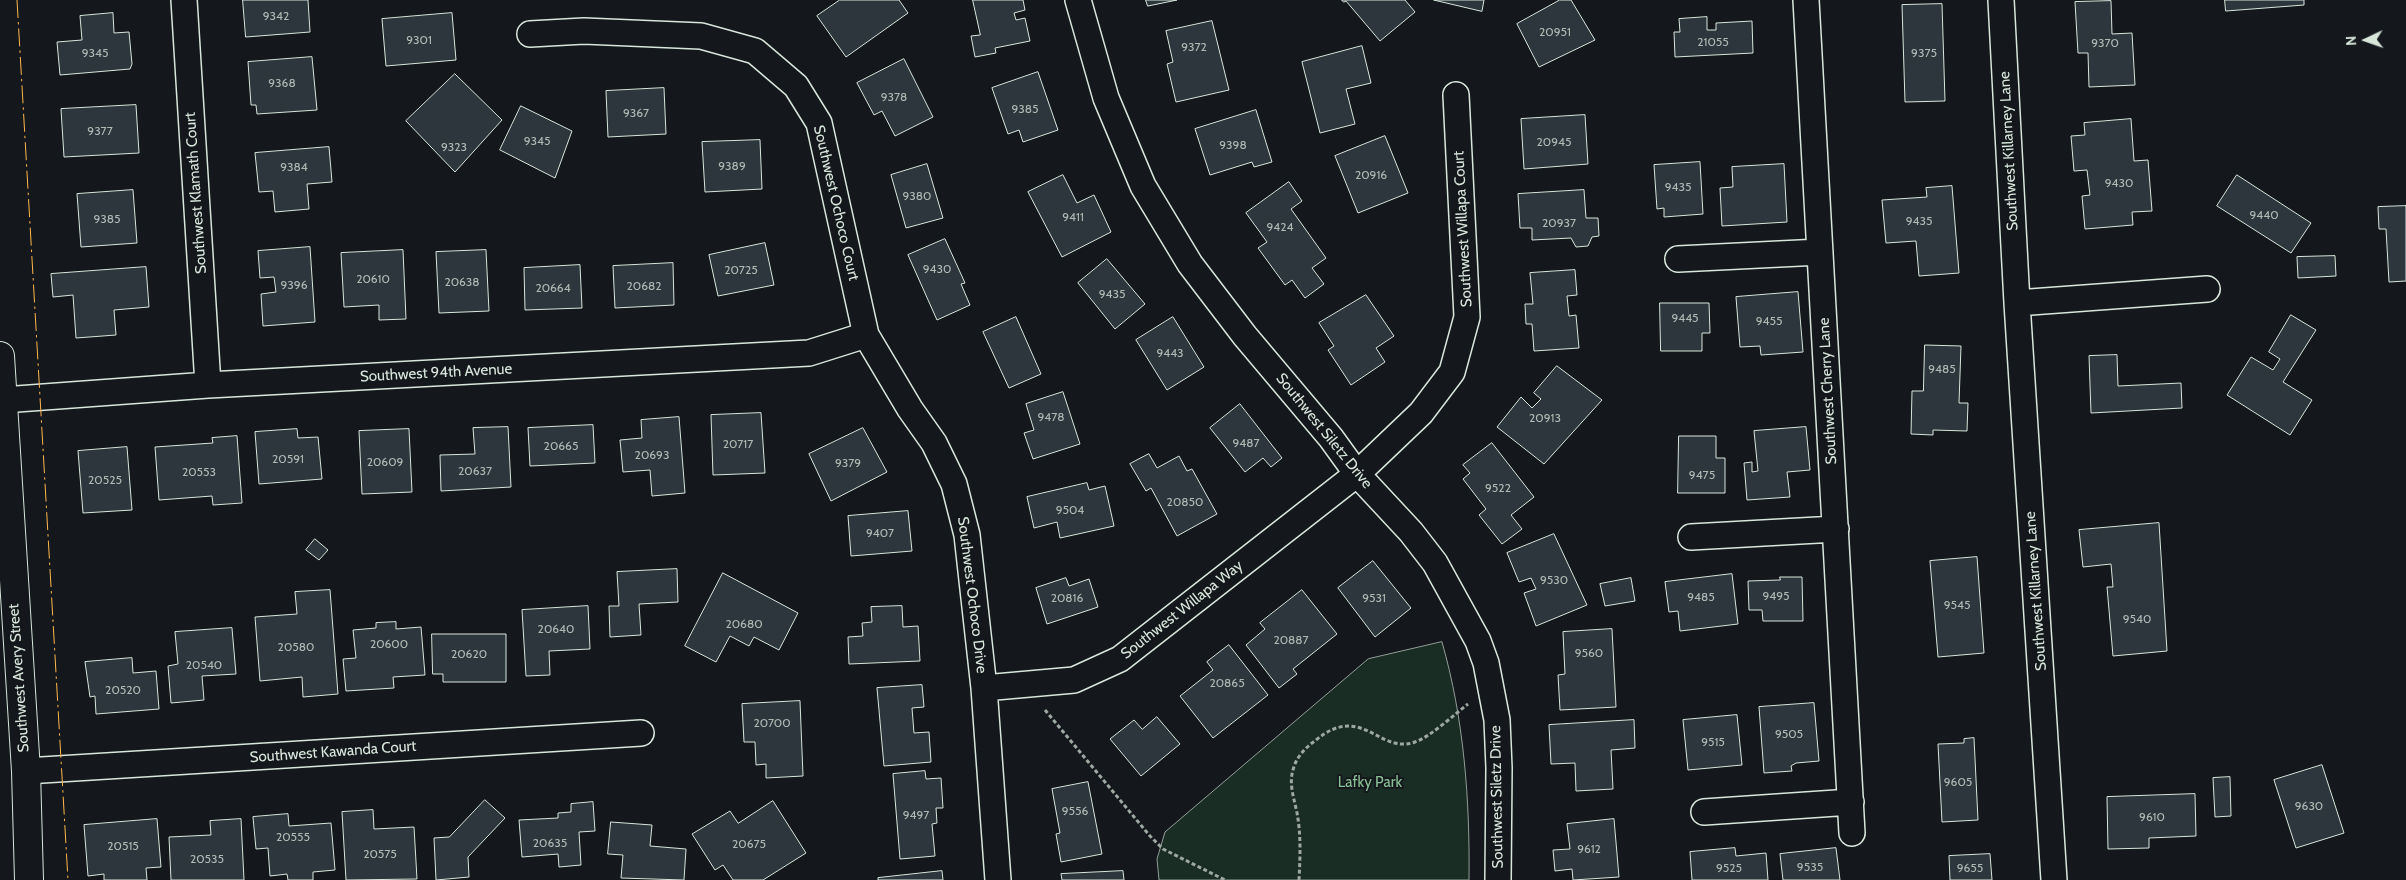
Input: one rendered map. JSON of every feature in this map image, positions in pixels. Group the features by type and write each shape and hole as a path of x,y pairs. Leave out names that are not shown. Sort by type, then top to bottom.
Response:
{"main road":[{"name":"Southwest Avery Street","path":"0,356 26,771 29,880"}],"street":[{"name":"Southwest Klamath Court","path":"184,0 208,385"},
{"name":"Southwest Siletz Drive","path":"1078,0 1106,98 1143,186 1190,264 1245,336 1331,438 1357,474 1411,532 1435,563 1478,641 1486,662 1497,720 1499,768 1498,880"},
{"name":"Southwest Cherry Lane","path":"1806,0 1852,833"},
{"name":"Southwest Killarney Lane","path":"2001,0 2017,303 2054,880"},
{"name":"Southwest Ochoco Court","path":"530,34 584,30 701,36 755,51 796,86 819,123 866,335"},
{"name":"Southwest Willapa Court","path":"1357,474 1421,413 1452,372 1467,317 1456,95"},
{"path":"1678,260 1820,252"},
{"path":"2017,303 2207,289"},
{"name":"Southwest 94th Avenue","path":"3,400 208,385 809,353 866,335"},
{"name":"Southwest Ochoco Drive","path":"866,335 910,409 934,443 954,484 967,534 984,688 998,880"},
{"name":"Southwest Willapa Way","path":"984,688 1074,680 1120,659 1357,474"},
{"path":"1691,537 1836,529"},
{"name":"Southwest Kawanda Court","path":"26,771 641,733"},
{"path":"1704,812 1851,802"}],"path":[{"path":"1038,684 1045,710 1150,836 1163,849 1225,880"},
{"path":"1299,880 1300,838 1292,776 1293,770 1305,748 1328,731 1346,725 1374,732 1385,740 1399,743 1415,743 1491,685"}],"green space":[{"name":"Lafky Park","path":"1442,642 1456,700 1464,760 1467,790 1469,880 1159,880 1157,859 1165,832 1368,659"}],"building":[{"path":"243,0 308,0 310,32 246,37"},
{"path":"840,0 899,0 908,13 846,57 817,16"},
{"path":"973,0 1023,0 1025,10 1014,13 1016,20 1025,18 1030,41 995,48 996,53 975,57 971,36 980,35"},
{"path":"1146,0 1177,0 1148,6"},
{"path":"1342,0 1405,0 1415,12 1380,41 1346,1"},
{"path":"1434,0 1484,0 1482,11"},
{"path":"1560,0 1571,0 1595,40 1539,67 1517,24"},
{"path":"2225,0 2304,0 2304,5 2226,11"},
{"path":"2111,1 2112,34 2132,33 2135,85 2089,87 2088,53 2078,53 2075,2"},
{"path":"1942,4 1945,101 1905,102 1902,5"},
{"path":"113,13 114,33 129,32 132,64 130,69 60,75 57,42 82,40 80,16"},
{"path":"452,13 456,60 386,66 382,19"},
{"path":"1707,17 1707,30 1716,30 1716,23 1752,21 1753,53 1675,57 1674,32 1680,32 1679,19"},
{"path":"1212,21 1229,90 1176,102 1167,64 1173,62 1166,31"},
{"path":"1362,46 1371,83 1346,89 1355,124 1320,133 1302,62"},
{"path":"312,57 317,110 257,114 256,105 251,105 248,62"},
{"path":"904,59 933,117 895,136 882,111 874,115 857,83"},
{"path":"1038,72 1058,130 1023,142 1019,130 1008,134 992,88"},
{"path":"455,74 502,120 455,172 406,121"},
{"path":"664,88 666,134 608,137 606,91"},
{"path":"136,105 139,153 64,157 61,109"},
{"path":"521,106 572,131 555,178 500,150"},
{"path":"1256,110 1272,162 1254,167 1252,162 1210,175 1195,129"},
{"path":"1585,115 1588,164 1524,169 1521,119"},
{"path":"2131,119 2134,161 2148,160 2152,211 2132,212 2133,225 2085,229 2082,196 2090,195 2087,170 2074,171 2071,136 2085,135 2084,123"},
{"path":"1385,136 1408,193 1358,213 1335,156"},
{"path":"760,140 762,189 705,192 702,142"},
{"path":"329,147 332,182 307,184 309,209 275,212 273,191 259,192 255,153"},
{"path":"1700,162 1703,214 1664,217 1664,208 1657,209 1654,165"},
{"path":"927,164 943,218 906,228 891,175"},
{"path":"1784,164 1787,222 1722,226 1720,188 1733,187 1732,167"},
{"path":"1063,175 1077,203 1094,195 1111,232 1062,257 1028,192"},
{"path":"2237,175 2311,223 2291,253 2217,206"},
{"path":"1289,182 1302,201 1291,209 1326,258 1312,268 1324,284 1305,298 1292,280 1285,285 1258,248 1267,242 1246,213"},
{"path":"1952,186 1959,273 1919,276 1916,241 1886,243 1882,200 1927,197 1926,188"},
{"path":"133,190 137,243 81,247 77,194"},
{"path":"1584,190 1586,218 1598,218 1599,236 1592,237 1588,246 1576,247 1571,238 1532,240 1532,228 1520,228 1518,194"},
{"path":"2406,206 2406,281 2389,282 2386,229 2379,229 2378,207"},
{"path":"945,239 965,283 961,284 970,305 937,320 908,255"},
{"path":"765,243 774,285 718,296 709,255"},
{"path":"310,247 315,322 263,326 261,294 276,292 274,277 260,278 258,251"},
{"path":"403,250 406,319 379,320 379,305 344,307 341,253"},
{"path":"486,250 489,311 439,313 436,252"},
{"path":"2335,256 2336,276 2298,278 2297,257"},
{"path":"1107,259 1145,304 1115,329 1078,283"},
{"path":"673,263 674,305 615,308 613,266"},
{"path":"580,265 582,308 525,310 524,268"},
{"path":"146,267 149,307 114,310 116,335 76,338 73,295 53,297 51,274"},
{"path":"1575,270 1577,295 1567,296 1569,316 1576,315 1579,348 1534,351 1532,324 1526,324 1525,304 1533,304 1530,273"},
{"path":"1798,292 1803,352 1761,355 1760,346 1740,347 1736,297"},
{"path":"1366,295 1394,336 1376,348 1385,362 1351,385 1328,350 1334,346 1319,323"},
{"path":"1660,303 1709,303 1710,333 1702,333 1702,351 1661,351"},
{"path":"2291,315 2316,330 2283,382 2312,400 2290,435 2227,395 2251,357 2273,370 2280,359 2269,352"},
{"path":"1016,317 1041,374 1009,388 983,332"},
{"path":"1173,317 1204,367 1167,390 1136,340"},
{"path":"1925,345 1961,346 1959,403 1968,403 1967,431 1933,430 1933,435 1911,434 1912,391 1923,391"},
{"path":"2117,355 2118,386 2181,383 2182,408 2091,413 2089,356"},
{"path":"1557,366 1602,400 1544,464 1497,427 1521,397 1532,408 1541,399 1534,393"},
{"path":"1063,392 1080,444 1033,459 1024,433 1034,430 1026,404"},
{"path":"1240,404 1282,458 1271,467 1263,458 1245,472 1210,428"},
{"path":"761,413 765,473 713,475 711,415"},
{"path":"679,417 685,493 652,496 650,470 623,472 620,440 642,438 641,420"},
{"path":"593,425 595,463 530,466 528,428"},
{"path":"508,427 511,487 441,491 440,455 475,454 473,428"},
{"path":"1806,427 1810,470 1787,472 1790,497 1747,500 1744,463 1752,462 1752,472 1758,471 1754,431"},
{"path":"863,428 887,472 831,501 809,454"},
{"path":"297,429 298,438 318,437 322,479 259,484 255,432"},
{"path":"409,429 412,492 362,494 359,431"},
{"path":"237,436 242,503 213,505 212,496 159,500 155,447 213,443 212,438"},
{"path":"1679,436 1716,436 1716,458 1725,458 1725,493 1678,493"},
{"path":"1492,443 1534,497 1511,515 1522,529 1502,544 1479,515 1486,509 1463,479 1470,473 1463,465"},
{"path":"127,447 132,510 83,513 78,451"},
{"path":"1149,454 1157,468 1179,456 1187,471 1192,469 1217,514 1177,536 1151,488 1146,491 1130,464"},
{"path":"1087,483 1089,490 1105,486 1114,526 1060,538 1057,522 1034,528 1027,497"},
{"path":"908,511 912,551 851,556 848,516"},
{"path":"2159,523 2167,651 2113,656 2107,587 2113,587 2111,564 2083,567 2079,530"},
{"path":"1554,534 1587,605 1536,626 1524,593 1536,589 1531,578 1519,582 1507,553"},
{"path":"315,539 328,550 319,560 306,550"},
{"path":"1977,557 1984,653 1938,657 1930,561"},
{"path":"1373,561 1411,608 1375,637 1338,588"},
{"path":"677,569 678,602 639,604 641,635 610,637 609,606 619,606 617,572"},
{"path":"723,573 798,613 779,650 754,637 749,646 730,636 716,662 685,646"},
{"path":"1732,574 1738,624 1680,631 1678,611 1669,612 1665,582"},
{"path":"1780,577 1802,577 1803,621 1763,621 1762,610 1749,610 1748,581 1780,580"},
{"path":"1066,578 1069,586 1089,579 1098,607 1047,624 1036,588"},
{"path":"1631,578 1635,601 1605,606 1600,584"},
{"path":"330,590 338,694 303,697 302,677 260,681 255,617 297,614 295,592"},
{"path":"1302,590 1337,634 1293,669 1297,674 1279,688 1246,645 1265,629 1260,623"},
{"path":"588,606 590,649 549,651 550,675 526,676 522,610"},
{"path":"902,606 903,627 918,626 920,661 849,664 848,637 863,636 862,623 872,622 871,607"},
{"path":"396,622 396,629 421,627 425,675 393,677 394,688 346,691 343,659 356,658 353,630 376,628 376,623"},
{"path":"232,628 236,674 202,676 204,700 171,703 168,666 178,664 175,632"},
{"path":"1612,629 1616,707 1560,710 1558,675 1565,674 1563,632"},
{"path":"432,634 506,634 506,682 443,682 443,674 433,674"},
{"path":"1229,645 1268,695 1213,738 1180,696 1213,670 1207,662"},
{"path":"132,658 133,673 156,671 159,709 96,714 95,696 90,697 85,662"},
{"path":"922,685 924,707 912,708 914,733 929,732 931,762 884,766 877,688"},
{"path":"800,701 803,776 766,778 766,764 756,765 755,742 744,742 742,704"},
{"path":"1814,703 1819,761 1796,763 1791,766 1792,771 1764,773 1759,707"},
{"path":"1737,715 1742,765 1688,770 1683,720"},
{"path":"1157,717 1180,744 1141,776 1110,739 1134,720 1142,729"},
{"path":"1634,720 1635,748 1611,750 1613,789 1576,791 1575,763 1551,764 1549,725"},
{"path":"1974,738 1978,820 1942,822 1938,744 1964,743 1964,739"},
{"path":"2322,765 2344,833 2296,848 2274,780"},
{"path":"925,771 926,779 941,778 943,808 936,808 937,823 932,824 935,856 900,859 893,774"},
{"path":"2230,777 2231,816 2215,817 2213,778"},
{"path":"1088,782 1102,854 1061,862 1056,834 1060,833 1052,789"},
{"path":"2195,794 2196,836 2149,838 2149,848 2108,849 2107,797"},
{"path":"485,800 505,818 468,857 469,877 436,880 434,838 449,837"},
{"path":"773,801 806,853 763,880 733,880 723,865 715,870 692,834 730,811 738,823"},
{"path":"593,802 595,831 579,832 581,865 559,867 558,854 522,857 519,820 558,818 558,813 571,812 571,804"},
{"path":"373,810 374,829 414,827 417,879 346,880 342,812"},
{"path":"288,814 289,826 331,823 335,870 313,872 313,880 288,880 287,874 270,876 268,848 256,849 253,817"},
{"path":"157,819 161,867 146,868 147,880 104,880 104,874 88,876 84,825"},
{"path":"241,819 244,880 171,880 169,837 211,835 210,821"},
{"path":"1614,819 1619,877 1573,880 1572,869 1555,871 1553,850 1570,849 1567,824"},
{"path":"611,822 652,825 650,846 686,849 684,880 621,878 623,855 608,854"},
{"path":"1735,848 1736,856 1766,853 1768,880 1692,880 1690,852"},
{"path":"1836,848 1840,880 1783,880 1780,854"},
{"path":"1990,854 1992,880 1950,880 1949,856"},
{"path":"942,871 943,880 878,880 878,878"},
{"path":"1123,871 1124,880 1062,880 1061,874"}],"power":[{"path":"17,0 68,880"}]}
